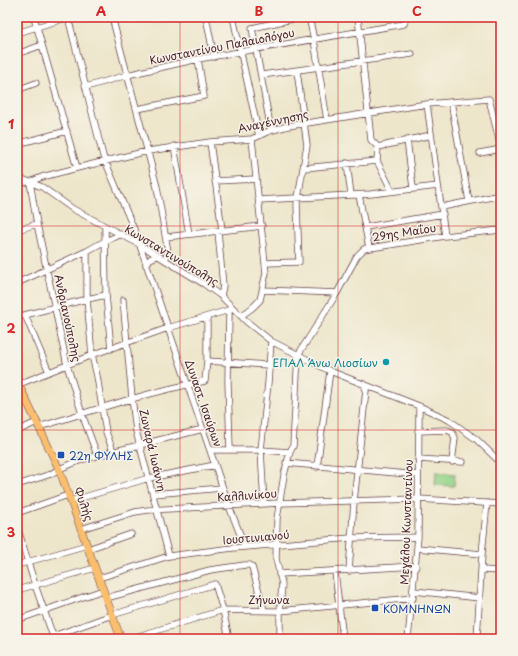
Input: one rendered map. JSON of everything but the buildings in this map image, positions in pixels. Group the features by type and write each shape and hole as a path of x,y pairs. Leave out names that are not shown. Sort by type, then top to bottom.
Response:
{"main road":[{"name":"Φυλής","path":"18,382 59,469 120,639"}],"street":[{"path":"34,17 77,168"},
{"path":"17,33 68,17"},
{"name":"Δυναστ. Ισαύρων","path":"68,17 97,134 106,162 139,244 222,488 245,547"},
{"path":"112,17 158,187 168,252 165,260"},
{"path":"206,17 214,57"},
{"path":"233,17 259,136"},
{"path":"271,130 262,75 252,28 301,17"},
{"path":"308,17 314,40 317,68 327,120"},
{"path":"358,17 370,140 378,147 378,161 392,191"},
{"name":"Κωνσταντίνου Παλαιολόγου","path":"86,87 127,75 198,60 404,24 406,17"},
{"path":"17,54 42,45"},
{"path":"262,75 412,54"},
{"path":"137,109 204,96 198,60"},
{"path":"265,263 299,262 298,198 307,145 297,71"},
{"path":"17,90 36,83"},
{"name":"Αναγέννησης","path":"17,184 30,182 42,177 77,168 174,146 252,139 271,130 288,126 427,104 489,99 501,148"},
{"path":"451,102 469,201"},
{"path":"427,104 445,236"},
{"path":"17,144 67,131"},
{"path":"378,147 432,135"},
{"path":"241,316 260,300 266,273 252,139"},
{"path":"407,140 413,188"},
{"path":"210,142 220,231 223,286 220,296"},
{"path":"174,146 189,234"},
{"path":"480,153 501,148"},
{"path":"304,168 378,161"},
{"path":"347,163 350,196"},
{"name":"Κωνσταντινούπολης","path":"17,177 42,187 73,209 139,244 204,284 220,296 230,308 271,341 330,371 419,406 449,420 476,439 501,462"},
{"path":"215,181 256,179"},
{"name":"Ανδριανούπολης","path":"30,182 37,224 67,365 82,414 97,455"},
{"path":"259,200 350,196 438,186"},
{"path":"359,195 369,248"},
{"path":"442,207 501,195"},
{"path":"366,227 443,214"},
{"path":"17,230 37,224"},
{"path":"166,237 262,226"},
{"path":"105,227 106,295 111,349"},
{"name":"29ης Μαΐου","path":"298,356 337,293 360,252 369,248 445,236 501,230"},
{"path":"17,283 87,251 105,240 120,235"},
{"path":"87,251 87,299 92,355 106,432 113,451"},
{"path":"146,265 150,259 157,256"},
{"path":"263,290 337,293"},
{"path":"17,317 106,295"},
{"name":"Ζωναρά Ιωάννη","path":"123,300 132,398 139,444 169,556"},
{"path":"18,382 168,328 207,317 230,308 228,382 230,450"},
{"path":"25,314 49,372"},
{"path":"17,431 82,414 132,398 205,381 207,361 207,317"},
{"path":"264,504 261,450 271,341"},
{"path":"280,639 282,584 276,559 277,518 286,463 293,446 298,356"},
{"path":"207,361 268,365"},
{"path":"316,467 330,371"},
{"path":"349,570 354,500 366,390 364,384"},
{"name":"Μεγάλου Κωνσταντίνου","path":"408,639 414,591 418,537 419,406"},
{"path":"17,485 51,474 59,469 97,455 203,429"},
{"path":"418,431 447,430 452,432 455,438 452,462"},
{"path":"210,450 261,450 290,452"},
{"path":"418,459 463,462"},
{"path":"286,463 316,467 357,469 418,475"},
{"path":"17,513 149,478 215,465"},
{"path":"153,494 222,488"},
{"name":"Καλλινίκου","path":"81,529 135,512 156,509 354,500 418,499 501,504"},
{"path":"477,639 482,554 487,503"},
{"path":"17,526 43,611 53,638"},
{"path":"17,565 131,534"},
{"name":"Ιουστινιανού","path":"98,578 169,556 245,547 351,538 418,537"},
{"path":"417,548 482,554"},
{"path":"106,598 210,570 250,565 253,570 264,610"},
{"path":"280,574 335,572 416,566"},
{"path":"17,590 95,568"},
{"path":"482,570 501,571"},
{"path":"335,572 343,639"},
{"path":"45,639 53,638 112,615 215,584 223,610 229,639"},
{"path":"17,620 103,590"},
{"path":"414,591 480,598"},
{"name":"Ζήνωνα","path":"129,639 223,610 280,611 413,598"}],"green space":[{"path":"436,472 455,474 454,486 435,485"}],"place":[{"name":"ΕΠΑΛ Άνω Λιοσίων","path":"386,362"},
{"name":"22η ΦΥΛΗΣ","path":"61,455"},
{"name":"ΚΟΜΝΗΝΩΝ","path":"375,608"}]}
